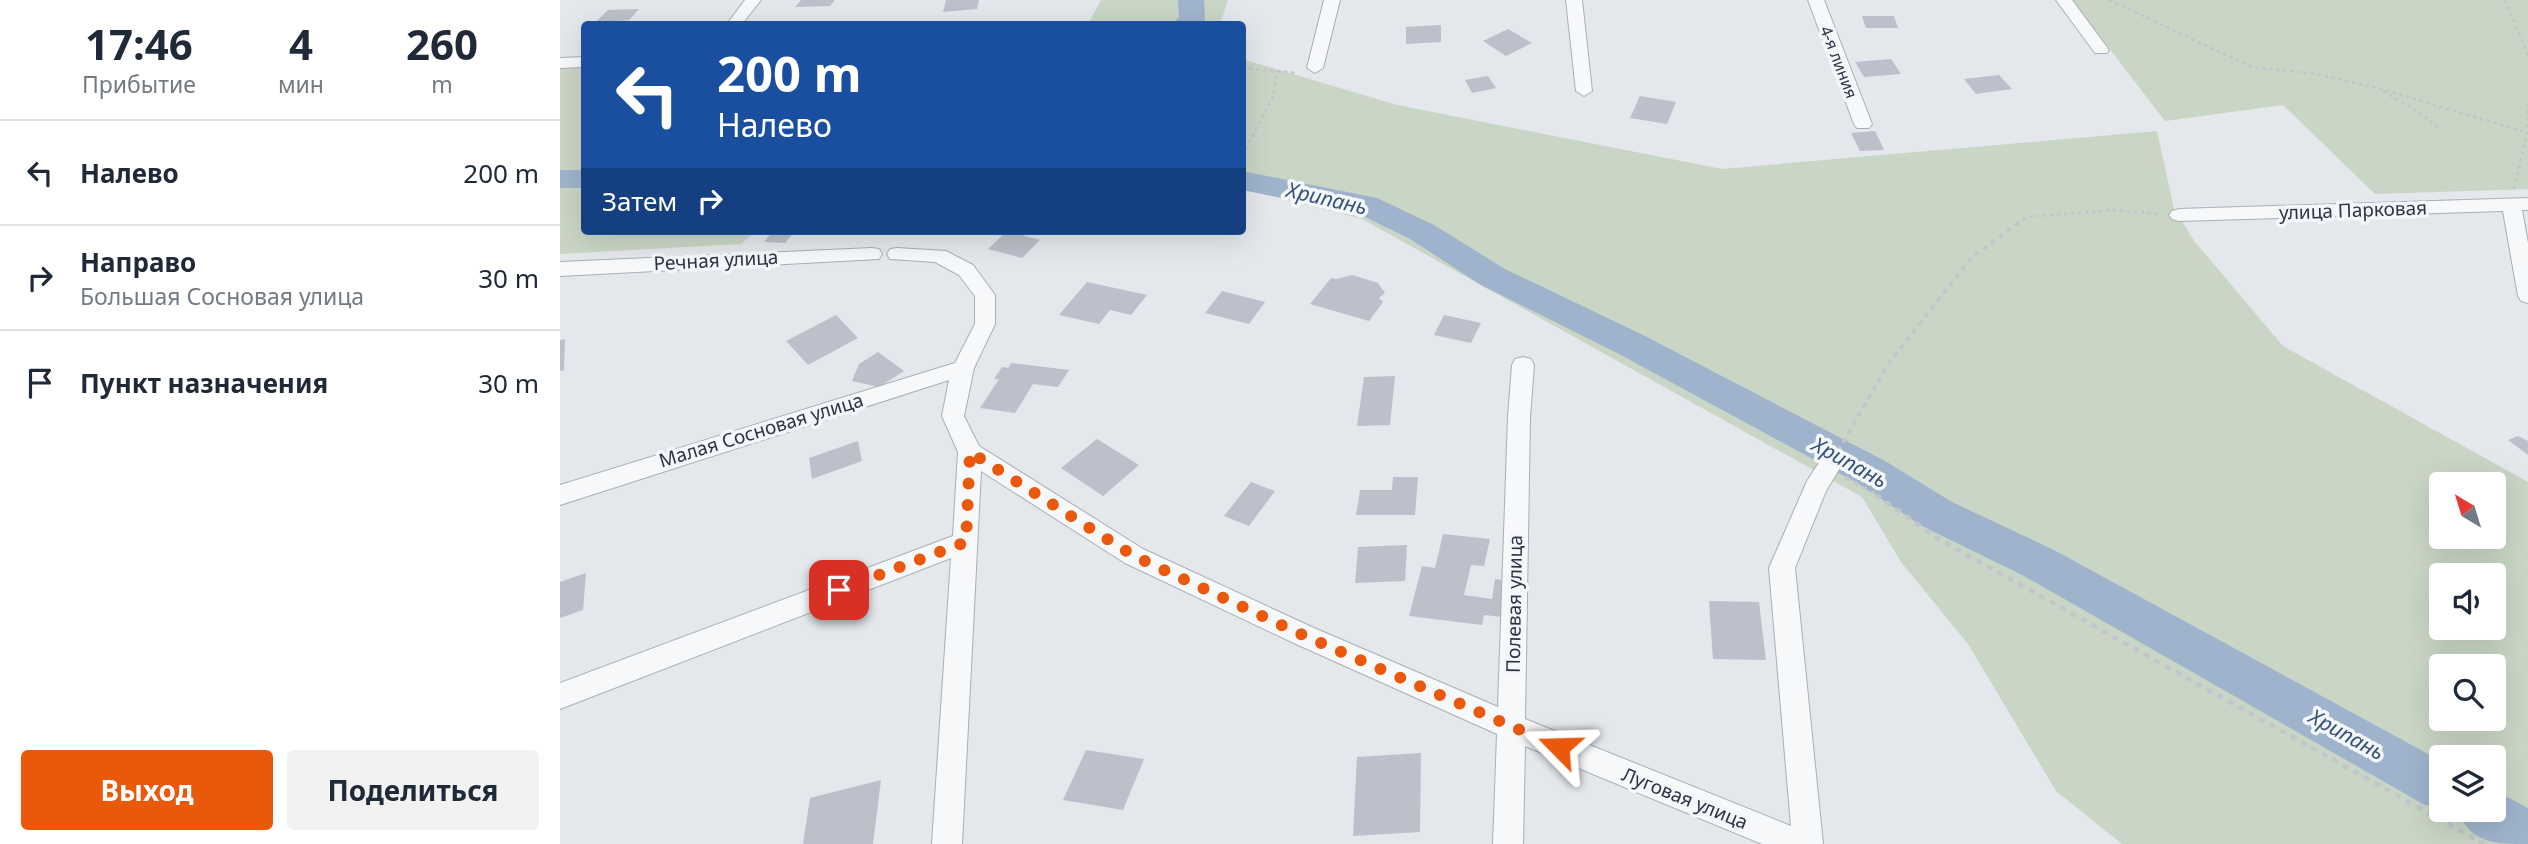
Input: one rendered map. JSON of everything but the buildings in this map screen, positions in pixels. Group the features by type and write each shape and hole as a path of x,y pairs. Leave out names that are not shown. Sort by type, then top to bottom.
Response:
{"street":[{"path":"736,21 752,0"},
{"path":"1315,68 1332,0"},
{"path":"1574,0 1584,91"},
{"name":"4-я линия","path":"1815,0 1863,124"},
{"path":"2064,0 2101,50"},
{"path":"560,63 581,62"},
{"path":"2519,204 2528,296"},
{"name":"улица Парковая","path":"2179,215 2519,204"},
{"name":"Речная улица","path":"560,269 717,259 872,254"},
{"path":"897,254 939,256 966,270 985,295 985,324 963,368 953,416 970,452 947,844"},
{"name":"Полевая улица","path":"1508,844 1519,417 1523,365"},
{"name":"Малая Сосновая улица","path":"560,495 963,368"},
{"name":"Луговая улица","path":"970,452 1134,556 1305,636 1511,727 1799,844"},
{"path":"1808,844 1782,568 1815,488 1828,468"},
{"path":"560,696 966,542"}],"path":[{"path":"2109,0 2252,66 2315,74 2378,88 2527,133"},
{"path":"2505,0 2528,55"},
{"path":"1246,68 1306,73 1315,68"},
{"path":"1246,148 1273,97 1277,71"},
{"path":"2378,88 2425,116 2441,131"},
{"path":"2519,204 2528,104"},
{"path":"2179,215 2114,210 2027,217 1971,258 1889,363 1828,468 1871,491 1942,541 2484,844"}],"green space":[{"path":"1101,0 1228,0 1221,21 1090,21"},
{"path":"2072,0 2528,0 2528,189 2375,194 2283,105 2165,121"},
{"path":"1246,60 1397,105 1722,169 2157,131 2174,209 2195,242 2283,346 2528,482 2528,844 2122,844 2056,791 1968,644 1901,562 1862,497 1362,219 1246,190"},
{"path":"581,66 581,235 751,235 741,244 560,254 560,68"}],"waterway":[{"path":"1190,21 1192,19 1191,0"},
{"name":"Хрипань","path":"560,179 581,179"},
{"name":"Хрипань","path":"1246,181 1366,205 1422,232 1493,277 1632,345 1871,472 1937,514 2039,563 2429,780"},
{"name":"Хрипань","path":"2503,822 2528,836"}],"route":[{"path":"839,590 966,542 970,452 1134,556 1305,636 1559,747"}]}
